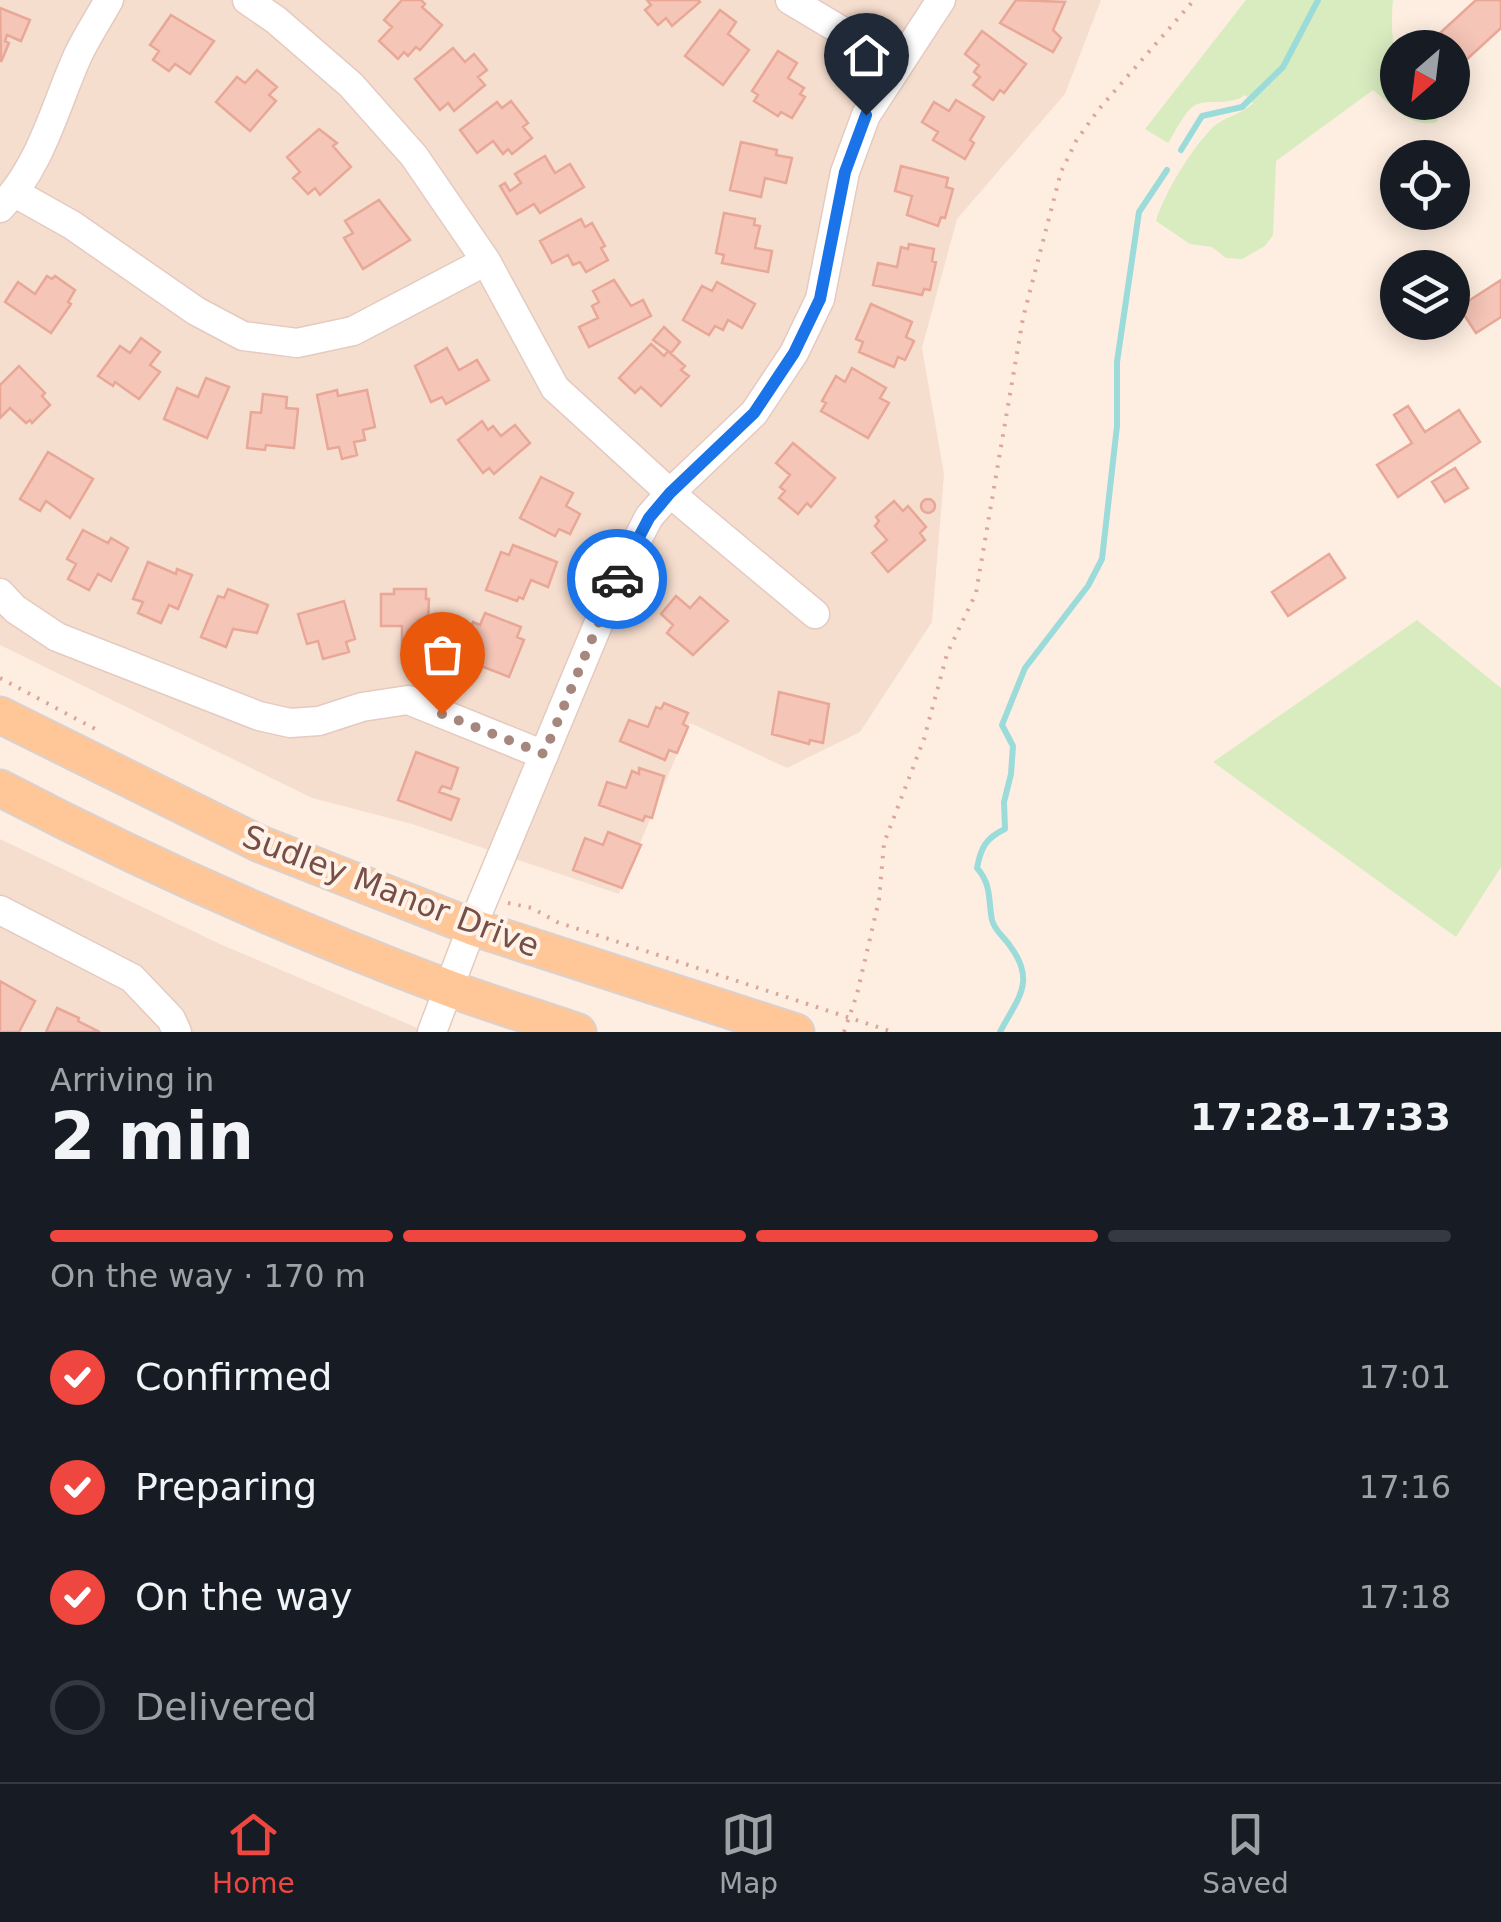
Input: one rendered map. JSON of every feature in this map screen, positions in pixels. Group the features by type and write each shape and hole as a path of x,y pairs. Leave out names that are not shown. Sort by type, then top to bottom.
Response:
{"main road":[{"name":"Sudley Manor Drive","path":"0,715 260,844 472,927 796,1032"},
{"name":"Sudley Manor Drive","path":"0,788 132,856 247,907 449,988 578,1032"}],"street":[{"path":"109,0 79,52 49,128 8,200 72,225 196,311 243,336 297,343 353,330 486,261"},
{"path":"248,0 351,86 414,156 486,261 555,388 670,493 815,614"},
{"path":"790,0 897,64"},
{"path":"432,1032 617,579 649,518 754,413 794,353 820,299 845,172 866,115 941,0"},
{"path":"0,594 57,637 260,716 290,723 319,722 362,707 408,700 544,754"},
{"path":"0,910 132,978 171,1019 177,1032"}],"path":[{"path":"844,1032 879,900 884,843 924,739 947,654 976,593 1023,318 1061,172 1076,141 1099,109 1194,0"},
{"path":"532,908 557,922 894,1032"}],"shaded area":[{"path":"0,0 1101,0 1065,94 957,219 922,348 944,474 932,622 860,732 787,768 690,723 619,894 412,824 312,798 0,645"},
{"path":"0,839 220,944 427,1032 0,1032"}],"green space":[{"path":"1246,0 1393,0 1392,30 1380,30 1380,96 1373,90 1276,161 1273,235 1265,246 1242,259 1226,258 1212,247 1190,244 1156,221 1172,184 1205,136 1217,124 1253,103 1245,95 1231,101 1196,105 1168,143 1145,129"},
{"path":"1417,620 1501,688 1501,867 1456,937 1213,762"}],"building":[{"path":"402,0 421,0 425,4 422,7 442,25 420,50 416,47 408,56 404,52 398,59 379,41 392,27 384,20"},
{"path":"647,0 700,2 672,26 666,18 658,25 645,10 651,5"},
{"path":"1016,0 1065,2 1053,30 1061,38 1053,52 1000,23"},
{"path":"1476,0 1501,0 1501,28 1470,56 1470,30 1443,30"},
{"path":"0,8 30,20 21,41 7,35 5,41 9,43 1,62"},
{"path":"720,10 736,22 728,34 749,50 723,85 685,56"},
{"path":"171,15 214,41 190,74 175,64 169,71 153,60 159,51 150,45"},
{"path":"982,31 1026,64 1004,93 1000,90 993,100 973,85 980,77 974,72 979,65 965,54"},
{"path":"453,48 465,62 474,54 487,70 478,77 485,85 454,111 448,103 440,110 415,79"},
{"path":"778,51 797,63 788,78 804,88 800,94 805,97 792,118 781,112 778,116 754,101 758,95 752,91"},
{"path":"257,70 277,87 269,95 276,101 250,131 216,102 237,77 245,83"},
{"path":"956,100 984,117 970,140 974,143 965,159 933,140 938,132 922,122 934,102 949,111"},
{"path":"511,101 528,123 523,127 532,138 512,154 508,149 503,154 493,141 477,153 460,130 497,102 502,108"},
{"path":"319,129 337,143 333,146 351,167 320,195 315,188 308,194 293,178 300,172 287,157"},
{"path":"741,142 777,150 776,155 792,158 786,183 765,178 761,197 730,190"},
{"path":"545,156 555,173 570,164 584,187 540,213 534,204 517,214 500,186 505,183 510,191 521,183 515,174"},
{"path":"901,166 948,178 946,187 953,189 945,218 941,217 938,226 907,215 912,196 895,191"},
{"path":"379,200 410,240 363,269 344,238 353,233 345,221"},
{"path":"724,213 755,219 754,225 760,226 755,248 772,251 768,272 722,263 724,255 716,253"},
{"path":"581,219 585,227 592,223 608,260 586,272 580,262 573,265 568,255 552,263 540,241"},
{"path":"909,244 934,249 932,261 936,262 930,290 924,289 922,295 873,285 878,263 897,267 901,247 908,249"},
{"path":"47,276 55,276 75,290 68,302 71,304 51,333 5,302 18,282 35,294"},
{"path":"614,280 631,306 643,300 651,316 589,347 579,327 598,318 592,306 599,302 593,291"},
{"path":"1501,280 1501,317 1476,333 1470,324 1470,300"},
{"path":"717,282 755,304 742,328 728,320 723,330 715,326 709,335 683,320 702,286 712,291"},
{"path":"871,304 912,322 906,337 914,341 905,360 898,357 894,367 859,352 863,342 856,339"},
{"path":"664,327 680,342 671,353 653,340"},
{"path":"141,338 160,352 150,365 160,372 139,399 115,382 113,386 98,376 120,346 130,353"},
{"path":"651,344 664,356 668,351 685,366 681,370 689,376 661,406 641,387 635,393 619,378"},
{"path":"447,348 459,370 477,360 489,380 446,404 442,397 431,402 415,366"},
{"path":"19,366 45,393 42,396 50,405 32,423 26,423 10,408 0,418 0,385"},
{"path":"852,368 886,388 880,398 889,403 868,438 821,411 826,403 822,401 836,376 845,382"},
{"path":"206,378 229,387 207,438 164,419 177,388 198,397"},
{"path":"337,390 338,396 367,390 375,427 363,430 365,440 354,442 357,455 342,459 339,447 328,449 317,395"},
{"path":"263,394 287,397 286,408 298,409 294,448 247,448 251,412 261,413"},
{"path":"1408,406 1425,432 1459,410 1480,442 1398,497 1377,465 1412,443 1394,415"},
{"path":"482,421 488,430 493,426 501,436 515,425 530,443 494,474 489,468 483,473 458,440"},
{"path":"793,443 835,478 811,507 807,503 798,514 779,498 785,491 780,487 790,475 776,463"},
{"path":"48,452 93,479 70,518 46,501 40,511 20,499"},
{"path":"1455,468 1468,488 1445,502 1432,482"},
{"path":"541,477 573,493 566,506 580,514 570,534 559,529 555,536 520,518"},
{"path":"928,499 935,506 928,513 921,506"},
{"path":"894,501 903,511 908,506 926,527 920,533 925,540 888,572 872,553 887,540 875,526 879,521 876,517"},
{"path":"83,530 128,548 111,581 98,574 89,590 68,579 76,564 67,559"},
{"path":"513,545 557,562 548,587 531,580 523,599 519,597 517,601 486,590 501,552 509,555"},
{"path":"1329,554 1345,578 1288,616 1272,592"},
{"path":"148,562 176,574 177,569 192,575 178,609 169,605 161,623 138,613 143,602 133,599"},
{"path":"228,589 268,605 257,633 233,629 226,647 201,637 218,596 224,598"},
{"path":"394,589 426,589 427,645 402,645 402,626 381,626 381,594 394,594"},
{"path":"676,596 690,608 700,597 728,621 693,655 667,633 673,625 661,614"},
{"path":"344,601 355,639 346,642 349,652 323,659 318,641 307,644 298,614"},
{"path":"485,613 521,627 517,637 524,640 509,677 468,661 474,645 465,641 473,622 480,625"},
{"path":"779,692 829,704 823,743 810,740 809,744 772,734"},
{"path":"664,703 688,713 683,724 688,727 677,753 669,750 665,760 620,741 629,720 648,727 656,707 661,709"},
{"path":"416,752 458,768 451,789 442,786 439,792 459,799 451,820 398,800"},
{"path":"639,768 664,776 652,818 645,816 643,821 599,805 607,782 626,788 632,771 639,774"},
{"path":"608,832 641,845 622,888 573,870 585,838 603,845"},
{"path":"0,981 35,1001 19,1032 0,1032"},
{"path":"57,1008 79,1018 78,1021 100,1032 46,1032"}],"waterway":[{"path":"1181,150 1202,116 1242,107 1283,67 1318,0"},
{"path":"1000,1032 1022,990 1022,970 993,924 987,887 977,868 985,844 1005,829 1004,802 1013,746 1002,725 1025,668 1088,586 1102,559 1117,426 1117,362 1139,212 1167,170"}],"way so far":[{"path":"442,714 544,754 617,579"}],"route":[{"path":"617,579 649,518 754,413 794,353 820,299 845,172 866,115"}]}
